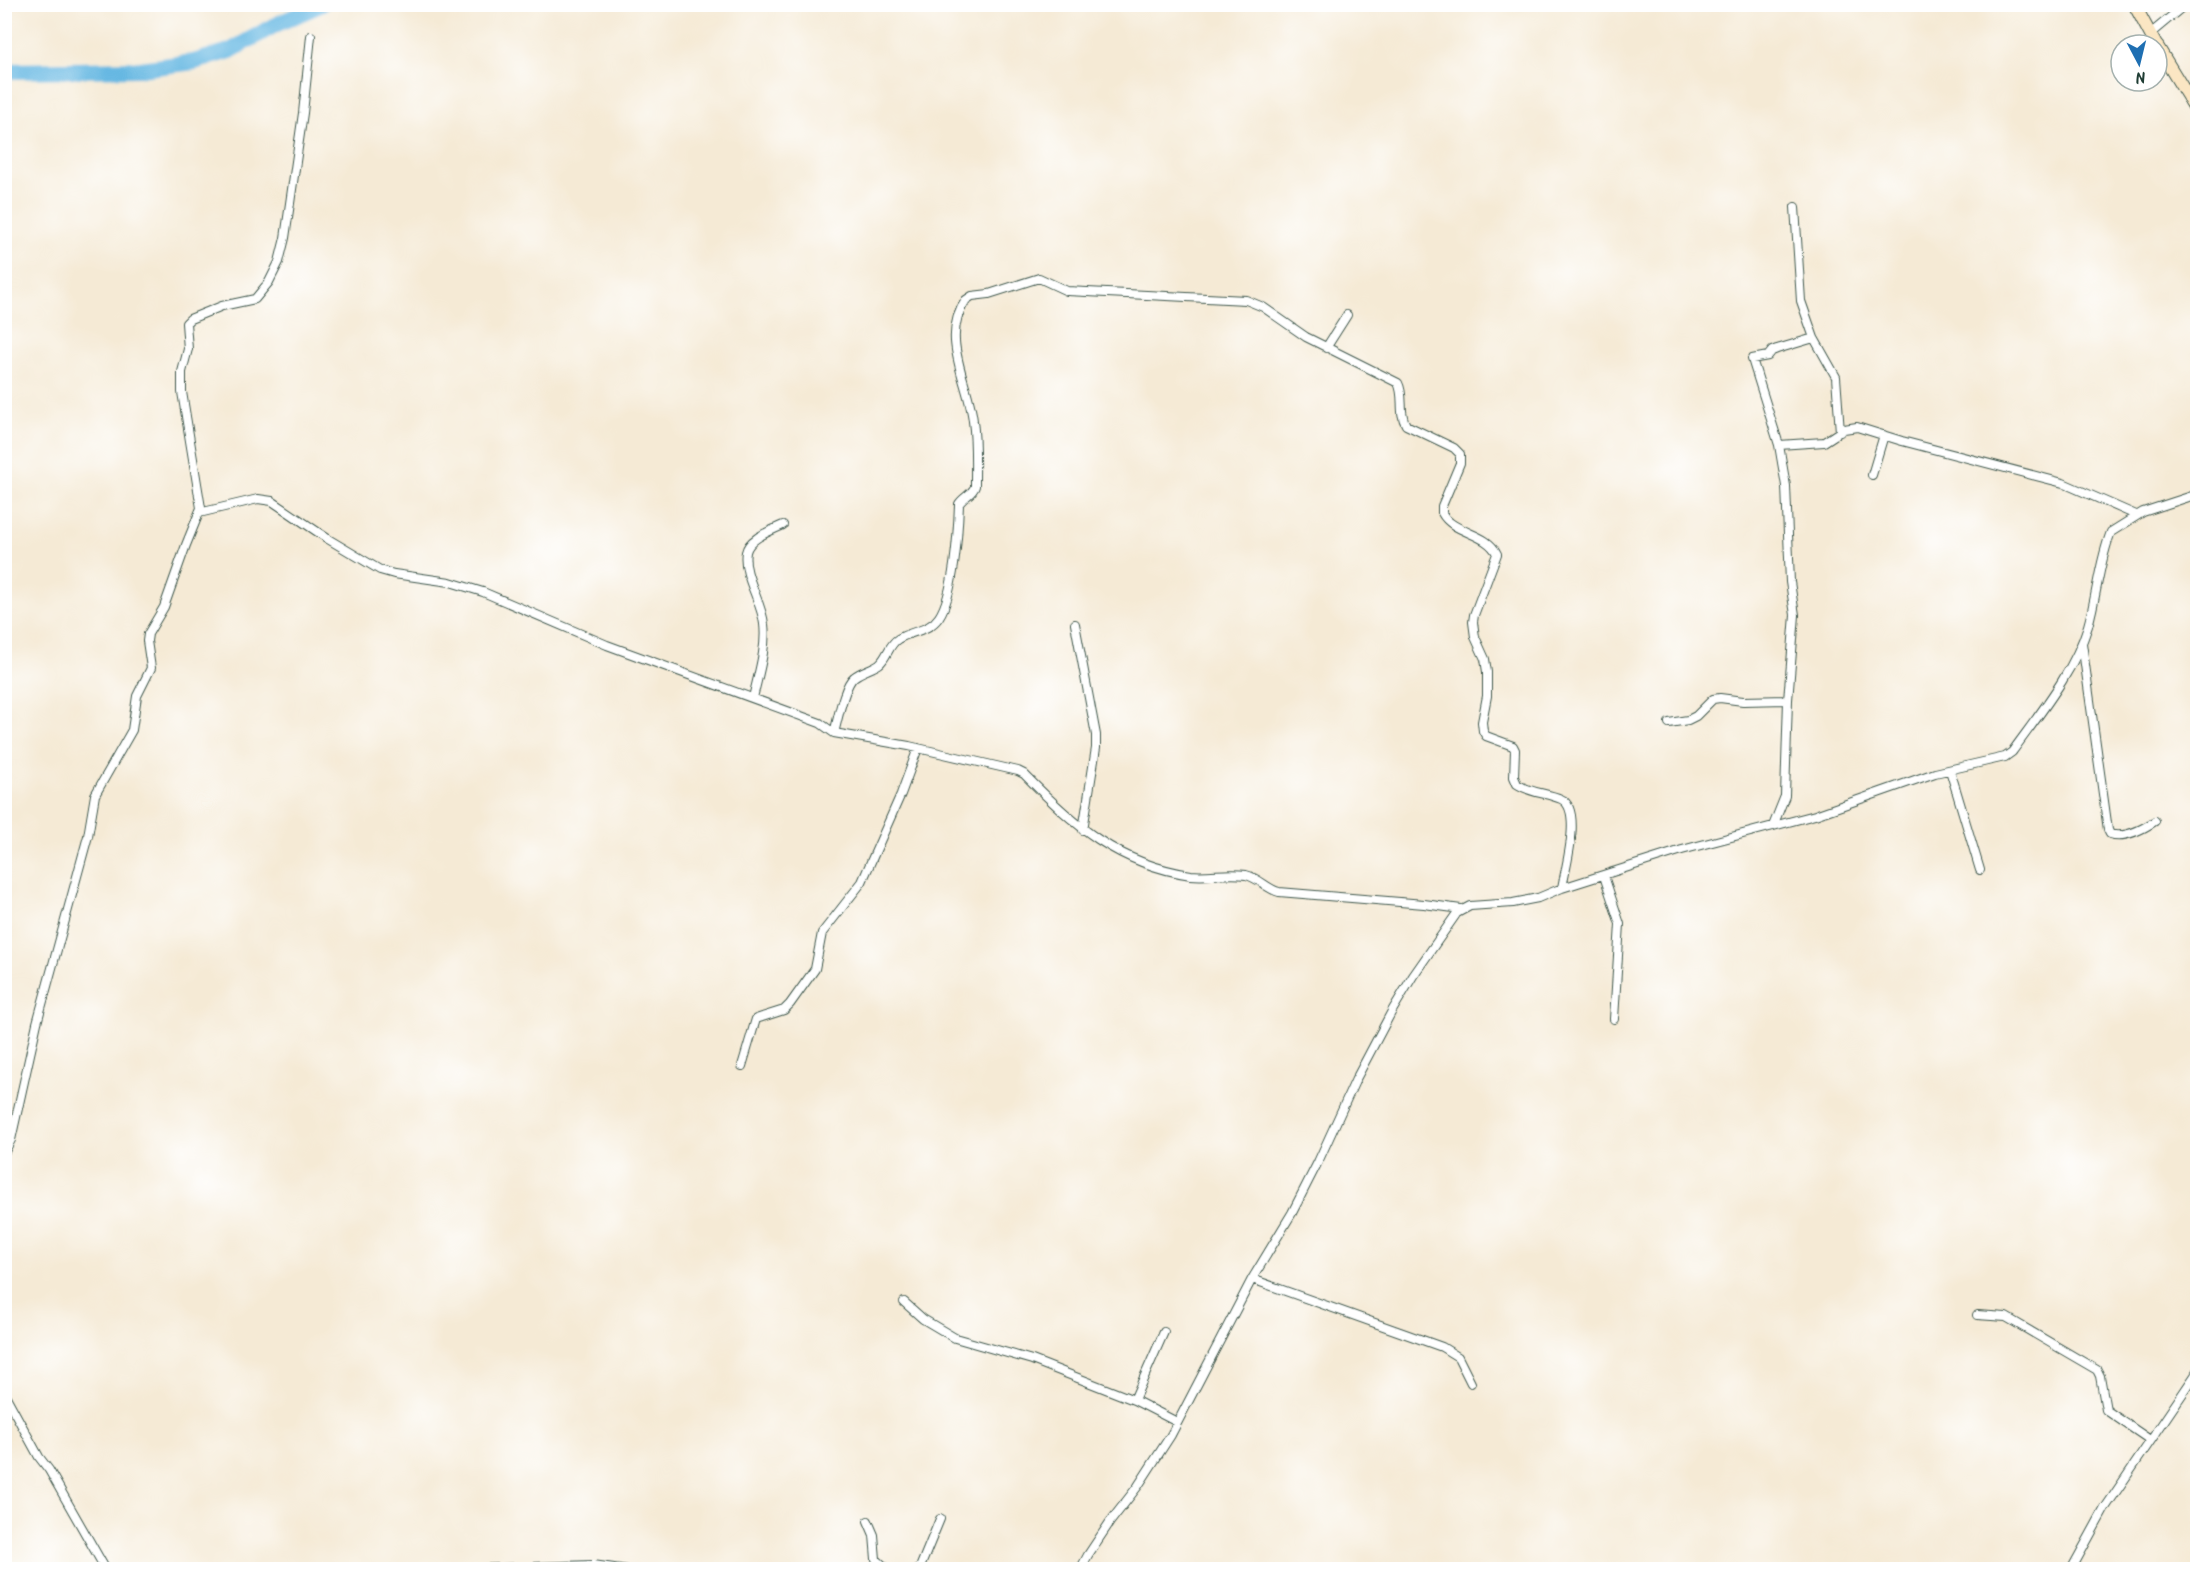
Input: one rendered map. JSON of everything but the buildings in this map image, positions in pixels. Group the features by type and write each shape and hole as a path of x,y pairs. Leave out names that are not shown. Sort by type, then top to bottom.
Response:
{"street":[{"path":"2134,4 2149,33"},
{"path":"2162,33 2186,4"},
{"path":"4,1153 10,1140 37,1023 86,845 94,795 132,730 137,696 151,666 148,634 164,607 201,504 182,392 186,323 190,319 222,306 255,299 269,282 279,262 285,238 303,113 311,36"},
{"path":"2169,66 2198,113"},
{"path":"1795,207 1801,301 1814,338 1836,377 1840,432"},
{"path":"834,733 853,677 879,664 898,639 926,629 934,623 940,616 944,605 956,549 959,504 974,490 975,486 973,418 955,347 957,322 963,302 969,297 989,294 1040,278 1067,291 1239,298 1258,304 1306,337 1398,383 1401,389 1402,419 1406,425 1454,448 1460,454 1460,463 1442,506 1442,513 1451,524 1490,544 1497,554 1473,619 1475,637 1483,653 1487,672 1487,696 1482,728 1486,736 1514,748 1514,777 1517,784 1564,800 1570,807 1573,826 1562,888"},
{"path":"1326,348 1347,315"},
{"path":"1773,826 1785,796 1788,700 1795,615 1788,561 1786,486 1779,446 1752,359 1768,357 1772,351 1814,338"},
{"path":"1779,446 1824,442 1844,429 1857,427 2063,483 2136,515"},
{"path":"1872,475 1884,435"},
{"path":"199,513 258,499 272,501 328,539 380,570 477,589 607,645 820,723 834,733 918,748 1021,772 1083,830 1135,861 1191,875 1245,875 1279,892 1461,909 1538,898 1562,888 1697,846 1815,815 1901,784 2001,758 2012,752 2048,703 2082,642 2088,627 2109,535 2136,515 2198,494"},
{"path":"753,698 763,648 764,624 747,568 746,552 751,543 783,525"},
{"path":"1075,624 1096,735 1083,830"},
{"path":"2082,642 2108,830 2110,834 2121,836 2155,821"},
{"path":"1669,723 1688,720 1696,716 1713,699 1788,700"},
{"path":"742,1066 756,1019 784,1010 814,969 822,933 862,882 901,794 918,748"},
{"path":"1950,770 1980,870"},
{"path":"1604,876 1620,924 1614,1019"},
{"path":"1080,1569 1110,1522 1157,1458 1252,1279 1292,1213 1356,1079 1392,1011 1425,959 1461,909"},
{"path":"1252,1279 1442,1347 1458,1357 1471,1383"},
{"path":"904,1302 923,1319 955,1338 1032,1360 1134,1400 1177,1422"},
{"path":"1977,1315 2006,1317 2097,1370 2106,1410 2150,1440"},
{"path":"1134,1400 1164,1332"},
{"path":"2071,1569 2105,1509 2198,1371"},
{"path":"4,1393 39,1457 49,1470 106,1569"},
{"path":"919,1569 940,1519"},
{"path":"868,1521 874,1535 876,1559 888,1569"},
{"path":"441,1569 599,1565 628,1569"}],"waterway":[{"path":"4,71 140,69 194,62 230,51 275,25 322,4"}]}
